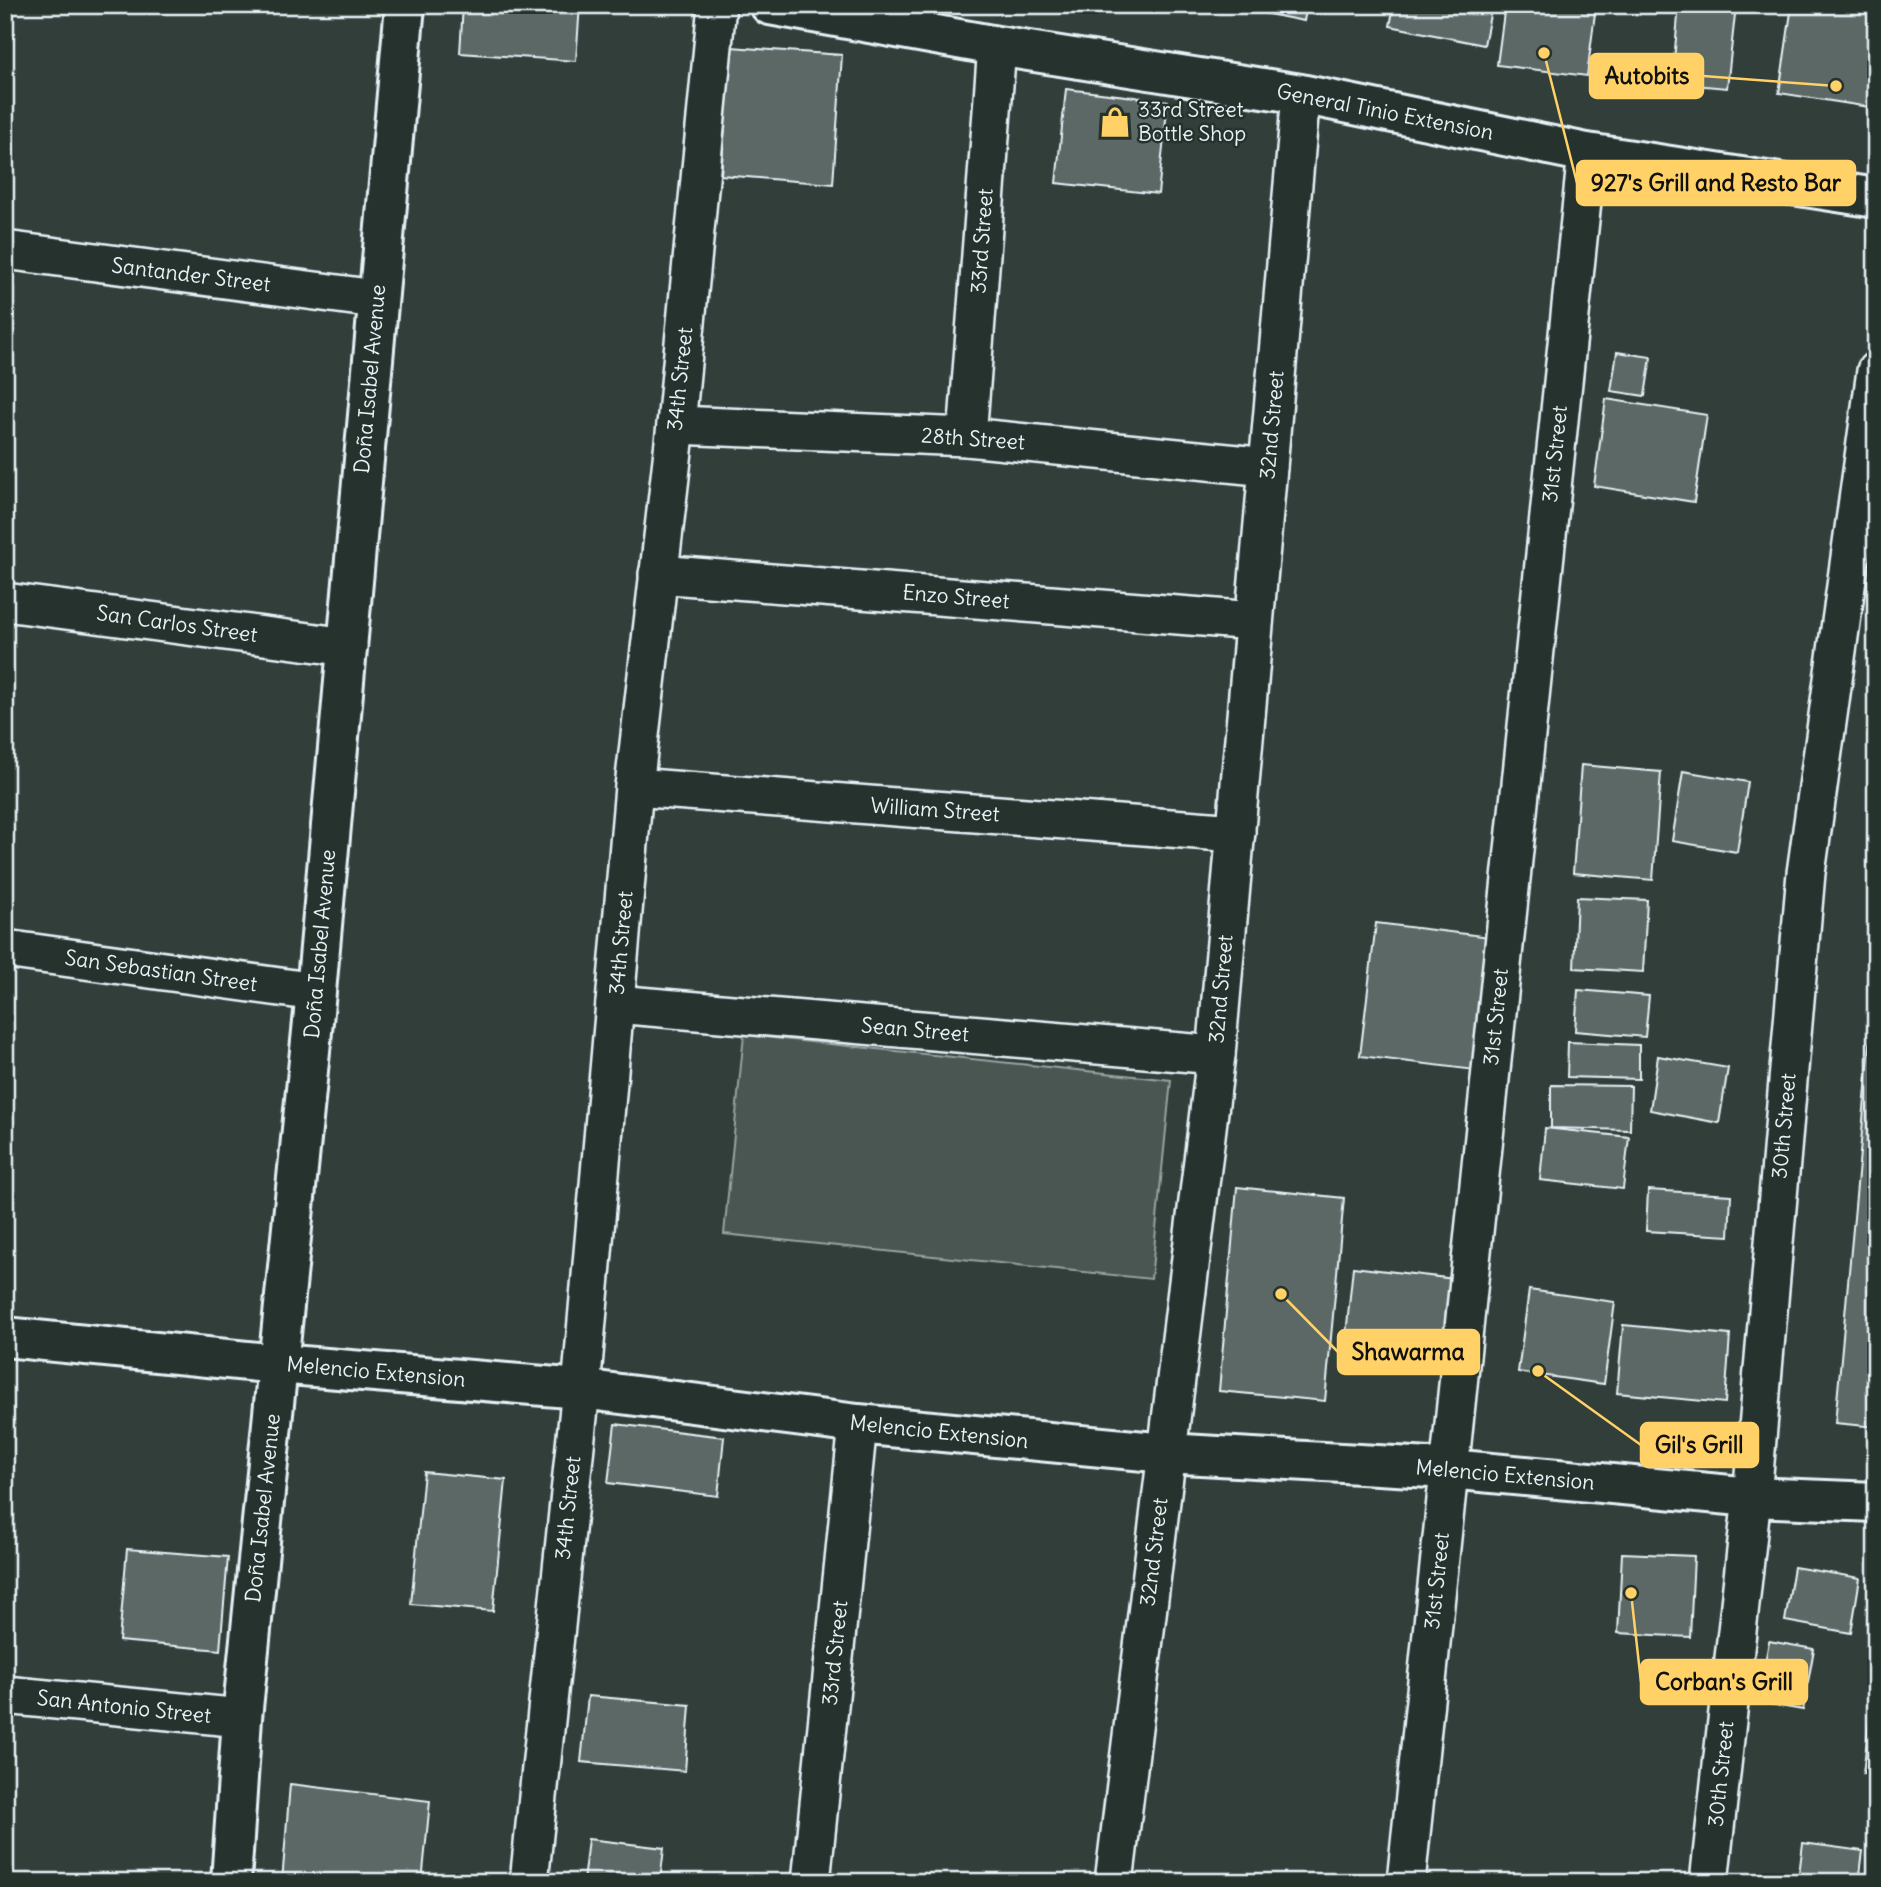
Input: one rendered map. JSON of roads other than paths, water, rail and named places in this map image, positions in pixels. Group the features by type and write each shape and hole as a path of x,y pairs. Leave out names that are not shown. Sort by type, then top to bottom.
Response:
{"street":[{"name":"Doña Isabel Avenue","path":"231,1882 242,1718 316,992 348,647 376,299 405,5"},
{"name":"34th Street","path":"529,1882 581,1389 634,787 676,425 718,5"},
{"name":"General Tinio Extension","path":"770,5 997,46 1301,94 1587,153 1876,198"},
{"name":"33rd Street","path":"967,437 997,46"},
{"name":"32nd Street","path":"1114,1882 1216,1055 1301,94"},
{"name":"31st Street","path":"1406,1882 1587,153"},
{"name":"Santander Street","path":"5,250 376,299"},
{"name":"30th Street","path":"1709,1882 1752,1497 1806,873 1876,372"},
{"name":"28th Street","path":"676,425 967,437 1268,467"},
{"name":"Enzo Street","path":"659,574 1254,621"},
{"name":"San Carlos Street","path":"5,601 348,647"},
{"name":"William Street","path":"634,787 1236,833"},
{"name":"San Sebastian Street","path":"5,949 316,992"},
{"name":"Sean Street","path":"615,1004 1216,1055"},
{"name":"Melencio Extension","path":"5,1337 278,1364 581,1389 858,1424 1166,1453 1449,1469 1752,1497 1876,1502"},
{"name":"33rd Street","path":"811,1882 858,1424"},
{"name":"San Antonio Street","path":"5,1695 242,1718"}],"place":[{"name":"927's Grill and Resto Bar","path":"1544,53"},
{"name":"Autobits","path":"1836,86"},
{"name":"33rd Street Bottle Shop","path":"1115,122"},
{"name":"Shawarma","path":"1281,1294"},
{"name":"Gil's Grill","path":"1538,1371"},
{"name":"Corban's Grill","path":"1631,1593"}]}
